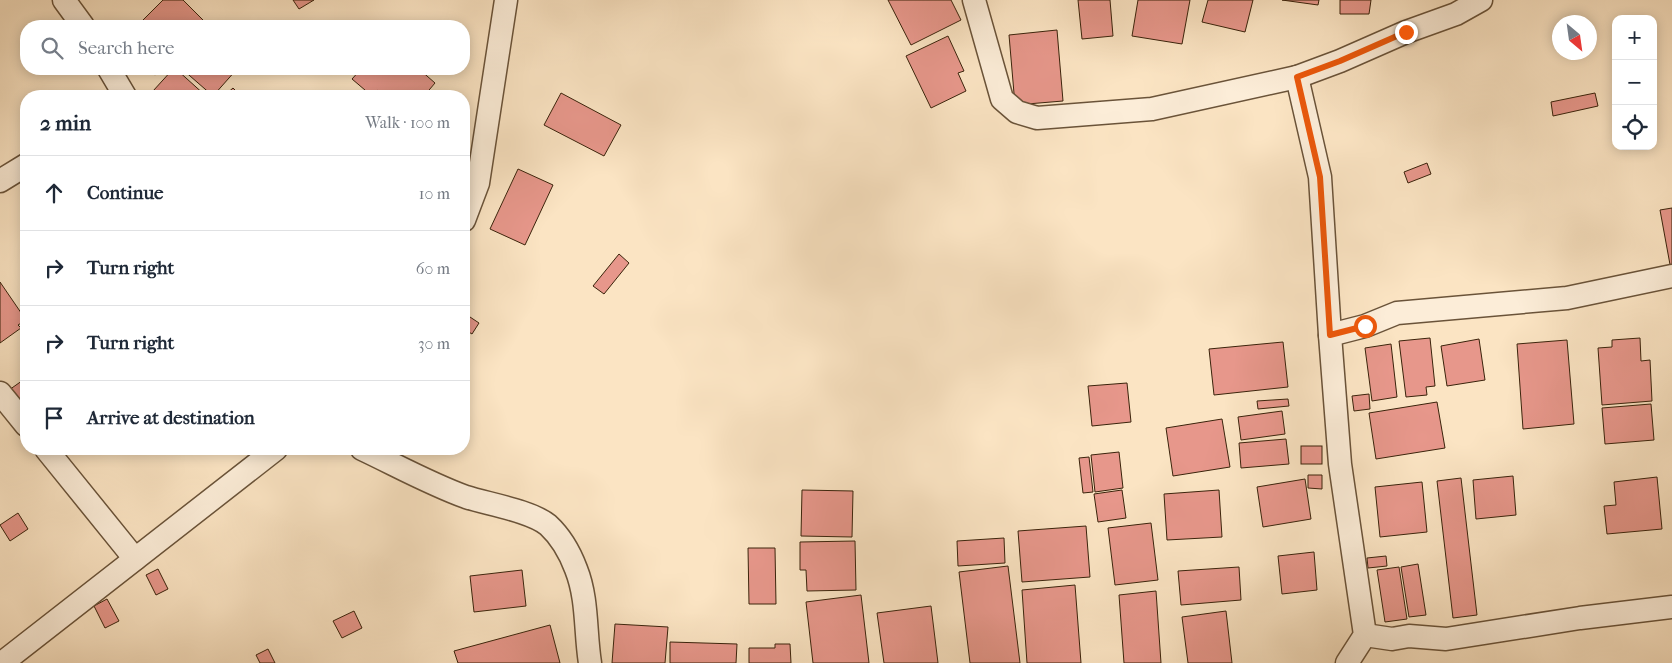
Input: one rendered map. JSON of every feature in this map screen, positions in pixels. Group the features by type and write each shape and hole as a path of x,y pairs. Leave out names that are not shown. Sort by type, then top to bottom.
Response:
{"street":[{"path":"64,0 79,20"},
{"path":"470,204 478,183 506,0"},
{"path":"974,0 1002,99 1017,112 1037,118 1152,109 1297,77 1340,61 1406,32 1456,14 1481,0"},
{"path":"113,75 121,90"},
{"path":"1297,77 1320,177 1340,464 1365,635 1347,663"},
{"path":"0,181 20,169"},
{"path":"1330,335 1365,326 1398,313 1567,298 1672,276"},
{"path":"0,393 20,418"},
{"path":"51,455 135,559"},
{"path":"2,663 268,455"},
{"path":"374,455 456,493 486,504 526,514 546,524 566,548 582,586 590,663"},
{"path":"1365,635 1392,638 1409,636 1446,639 1580,618 1672,607"}],"building":[{"path":"163,0 183,0 203,20 143,20"},
{"path":"293,0 314,0 299,9"},
{"path":"888,0 951,0 961,20 911,45"},
{"path":"1078,0 1110,0 1113,36 1082,39"},
{"path":"1138,0 1190,0 1182,44 1132,36"},
{"path":"1208,0 1253,0 1245,32 1202,22"},
{"path":"1282,0 1319,0 1318,5"},
{"path":"1340,0 1371,0 1369,14 1340,14"},
{"path":"1057,30 1063,101 1015,105 1009,35"},
{"path":"948,36 964,71 958,73 966,91 931,108 906,56"},
{"path":"168,75 183,75 199,90 154,90"},
{"path":"189,75 232,75 218,90 206,90"},
{"path":"356,75 426,75 435,83 429,90 365,90 352,79"},
{"path":"561,93 621,125 604,156 544,125"},
{"path":"1595,93 1598,106 1553,116 1551,102"},
{"path":"1427,163 1431,174 1408,183 1404,172"},
{"path":"518,169 553,185 525,245 490,229"},
{"path":"1672,208 1672,269 1671,270 1660,210"},
{"path":"619,254 629,263 604,294 593,286"},
{"path":"0,282 20,311 20,324 18,325 20,329 0,343"},
{"path":"470,317 479,323 472,334 470,333"},
{"path":"1430,338 1435,386 1426,387 1427,395 1406,397 1399,341"},
{"path":"1640,338 1641,361 1650,360 1652,401 1602,405 1598,348 1612,347 1612,340"},
{"path":"1479,339 1485,380 1447,386 1441,346"},
{"path":"1567,340 1574,424 1523,429 1517,344"},
{"path":"1283,342 1288,387 1214,395 1209,349"},
{"path":"1391,344 1397,397 1372,401 1365,348"},
{"path":"20,382 20,406 9,390"},
{"path":"1127,383 1131,422 1092,426 1088,386"},
{"path":"1369,394 1370,409 1354,411 1352,396"},
{"path":"1288,399 1289,406 1258,409 1257,401"},
{"path":"1437,402 1445,448 1376,459 1369,413"},
{"path":"1651,404 1654,440 1605,444 1602,408"},
{"path":"1282,411 1285,434 1241,440 1238,417"},
{"path":"1222,419 1230,467 1173,476 1166,428"},
{"path":"1286,439 1289,464 1241,468 1239,443"},
{"path":"1301,446 1322,446 1322,464 1301,464"},
{"path":"1119,452 1123,488 1095,492 1091,455"},
{"path":"1089,457 1093,492 1083,493 1079,458"},
{"path":"1308,475 1322,475 1322,489 1308,488"},
{"path":"1513,476 1516,515 1476,519 1473,480"},
{"path":"1657,477 1662,529 1607,534 1604,506 1616,505 1614,482"},
{"path":"1461,478 1477,615 1453,618 1437,481"},
{"path":"1305,479 1311,519 1263,527 1257,487"},
{"path":"1422,482 1427,532 1380,537 1375,487"},
{"path":"802,490 853,491 852,537 801,536"},
{"path":"1122,490 1126,518 1098,522 1094,494"},
{"path":"1219,490 1222,537 1167,540 1164,494"},
{"path":"18,513 28,529 10,541 0,525"},
{"path":"1151,523 1158,580 1115,585 1108,528"},
{"path":"1086,526 1090,577 1022,582 1018,531"},
{"path":"1004,538 1005,563 958,566 957,541"},
{"path":"855,541 856,590 807,591 806,570 800,570 800,542"},
{"path":"748,548 775,548 776,604 749,604"},
{"path":"1314,552 1317,590 1282,594 1278,556"},
{"path":"1386,556 1387,566 1368,568 1367,558"},
{"path":"1418,564 1426,615 1409,617 1401,567"},
{"path":"1008,566 1020,663 970,663 959,572"},
{"path":"1239,567 1241,600 1181,605 1178,571"},
{"path":"1399,567 1407,619 1385,622 1377,570"},
{"path":"158,569 168,589 156,595 146,575"},
{"path":"522,570 526,606 474,612 470,576"},
{"path":"1075,585 1081,663 1027,663 1022,590"},
{"path":"1156,591 1161,663 1124,663 1119,595"},
{"path":"861,595 869,663 813,663 806,602"},
{"path":"107,599 119,621 105,628 94,606"},
{"path":"931,606 938,663 884,663 877,613"},
{"path":"354,611 362,628 342,638 333,621"},
{"path":"1226,611 1232,663 1188,663 1182,617"},
{"path":"615,624 668,627 665,663 612,663"},
{"path":"550,625 560,663 458,663 454,651"},
{"path":"670,642 737,644 736,663 670,663"},
{"path":"775,644 790,644 791,663 749,663 749,648 775,648"},
{"path":"268,649 275,663 260,663 256,655"}],"route":[{"path":"1365,326 1330,335 1320,177 1297,77 1340,61 1406,32"}]}
